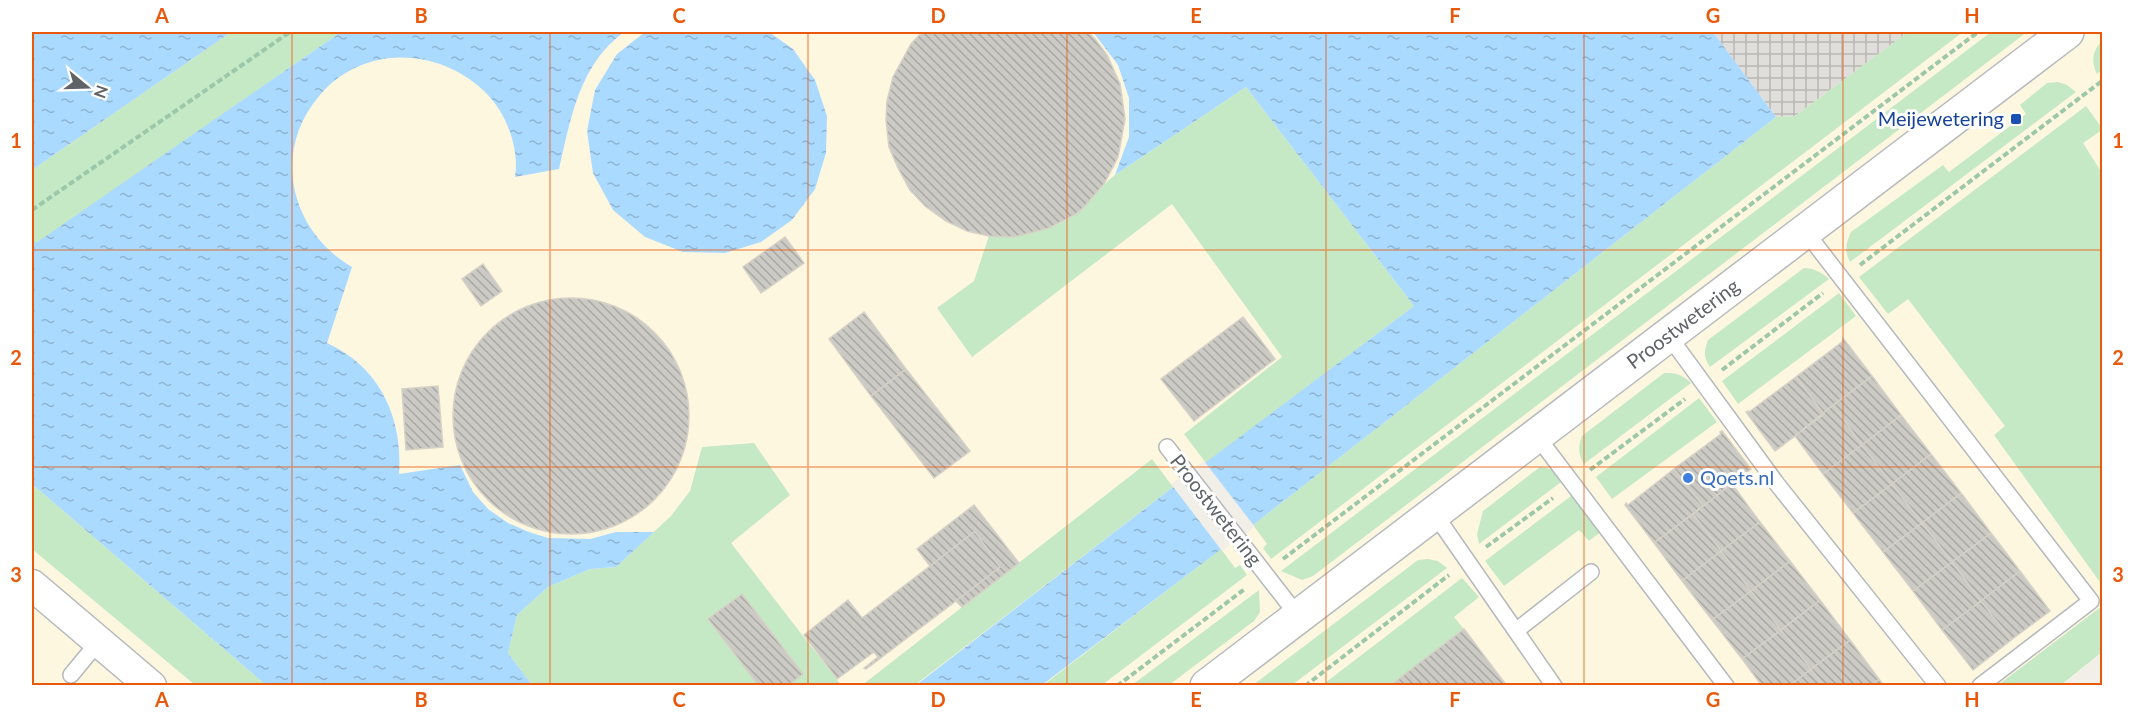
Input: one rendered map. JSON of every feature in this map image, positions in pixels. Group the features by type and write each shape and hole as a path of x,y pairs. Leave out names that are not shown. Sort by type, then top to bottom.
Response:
{"street":[{"name":"Proostwetering","path":"1207,686 2067,32"},
{"path":"34,593 99,641 151,686"}],"lane":[{"path":"1805,231 2091,601 1980,686"},
{"path":"1668,335 1777,484 1938,686"},
{"path":"1536,435 1726,686"},
{"name":"Proostwetering","path":"1167,447 1298,616"},
{"path":"1434,513 1554,686"},
{"path":"1517,630 1592,573"},
{"path":"71,675 99,641"}],"path":[{"path":"32,210 290,32"},
{"name":"Proostwetering","path":"1117,686 1978,32"}],"shaded area":[{"path":"247,32 2102,32 2102,652 2061,686 32,685 32,182"},
{"path":"1713,32 1908,32 1795,116 1776,117"}],"green space":[{"path":"231,32 341,32 36,244 32,238 32,170"},
{"path":"1908,32 1963,32 1271,559 1263,548 1267,544 1253,525 1776,117 1795,116"},
{"path":"1991,32 2027,32 1313,576 1302,580 1281,571"},
{"path":"2102,41 2102,70 2097,74 2094,57"},
{"path":"2058,82 2076,92 1850,262 1846,247 1851,232 1943,165 1949,172 2026,114 2020,105 2047,83"},
{"path":"1246,87 1414,306 1206,463 1184,434 1282,357 1172,204 972,357 937,308 974,281 989,236 1028,234 1064,221 1085,206 1115,175"},
{"path":"2086,106 2102,128 2083,143 2102,173 2102,585 1994,435 2005,426 1908,299 1888,314 1859,277"},
{"path":"1804,268 1817,271 1829,279 1710,367 1705,354 1708,340"},
{"path":"1839,293 1856,316 1738,404 1722,381"},
{"path":"1664,373 1679,375 1691,383 1584,464 1579,450 1582,436"},
{"path":"1699,398 1717,422 1612,499 1596,477"},
{"path":"754,443 790,495 731,543 841,685 532,685 508,653 517,615 548,587 590,569 616,567 671,516 690,491 702,447"},
{"path":"1152,459 1173,487 915,685 861,686"},
{"path":"1540,467 1551,469 1565,479 1479,544 1477,534 1483,511"},
{"path":"32,484 266,685 195,685 32,549"},
{"path":"1575,493 1602,531 1589,541 1579,530 1504,586 1485,561"},
{"path":"1221,549 1235,568 1240,565 1247,575 1102,685 1042,686"},
{"path":"1418,560 1438,561 1447,568 1292,685 1253,685"},
{"path":"1462,578 1479,597 1454,617 1464,629 1390,685 1321,686"},
{"path":"1259,590 1260,612 1254,621 1169,685 1132,685"},
{"path":"2102,606 2102,652 2061,685 1998,685"}],"water":[{"path":"32,32 231,32 32,170"},
{"path":"341,32 624,32 609,45 587,76 573,112 559,169 515,177 513,142 504,118 491,98 464,76 444,66 422,60 400,58 378,60 357,67 337,79 320,95 305,117 296,140 292,165 294,188 302,212 314,233 331,252 352,267 327,343 345,353 361,366 384,396 397,433 399,474 460,465 473,492 488,509 508,523 548,538 590,539 616,532 654,532 616,567 590,569 548,587 517,615 508,653 532,685 266,685 32,484 32,238 36,243"},
{"path":"645,32 769,32 793,49 815,80 827,116 826,153 815,189 792,220 761,242 725,253 683,252 645,237 613,210 593,173 587,131 595,90 617,54"},
{"path":"1093,32 1713,32 1776,117 1253,525 1042,685 915,686 1173,487 1414,306 1246,87 1115,175 1129,137 1129,98 1118,65"}],"pier":[{"path":"1204,461 1255,527 1222,551 1171,484"}],"building":[{"path":"922,32 1088,32 1095,39 1107,55 1120,84 1125,119 1118,157 1104,184 1085,206 1076,214 1049,228 1014,237 989,236 967,231 946,221 925,206 910,190 889,147 886,120 887,101 893,77 911,44"},
{"path":"785,237 804,263 761,293 743,267"},
{"path":"483,264 502,291 481,306 462,279"},
{"path":"559,298 583,298 605,303 627,312 655,332 669,350 680,371 687,393 689,416 687,439 680,461 669,482 655,500 627,520 605,529 583,534 559,534 537,529 515,520 487,500 467,472 458,450 453,428 453,404 458,382 467,360 487,332 515,312 537,303"},
{"path":"864,312 906,369 871,396 829,339"},
{"path":"1243,317 1275,359 1194,421 1161,379"},
{"path":"1843,338 1872,376 1823,413 1796,377 1842,342"},
{"path":"906,369 970,451 934,478 871,396"},
{"path":"1872,376 1901,415 1862,445 1833,405"},
{"path":"1796,377 1824,414 1775,451 1746,412"},
{"path":"438,386 443,447 406,450 402,389"},
{"path":"1833,405 1862,445 1823,474 1795,436"},
{"path":"1901,415 1931,454 1892,484 1862,445"},
{"path":"1722,431 1751,469 1703,506 1674,469"},
{"path":"1862,445 1892,484 1853,513 1823,474"},
{"path":"1931,454 1961,493 1922,523 1892,484"},
{"path":"1674,469 1703,506 1654,543 1625,505"},
{"path":"1732,484 1760,522 1721,551 1693,514"},
{"path":"1892,484 1922,523 1883,552 1853,513"},
{"path":"1961,493 1991,533 1952,562 1922,523"},
{"path":"974,505 1019,563 962,607 956,601 866,669 864,668 878,657 874,652 837,679 804,635 848,600 862,618 930,566 917,549"},
{"path":"974,505 1019,563 962,607 956,601 1000,567 976,533 974,532 930,566 917,549"},
{"path":"1693,514 1721,551 1682,581 1654,543"},
{"path":"1760,522 1790,561 1751,591 1721,551"},
{"path":"1922,523 1952,562 1913,591 1883,552"},
{"path":"1991,533 2020,571 1981,601 1952,562"},
{"path":"1721,551 1751,591 1712,620 1682,581"},
{"path":"1790,561 1820,600 1781,630 1751,591"},
{"path":"1952,562 1981,601 1942,630 1913,591"},
{"path":"2020,571 2050,611 2011,640 1981,601"},
{"path":"1751,591 1781,630 1742,659 1712,620"},
{"path":"742,594 803,674 787,686 759,686 708,619"},
{"path":"1820,600 1850,640 1811,669 1781,630"},
{"path":"1981,601 2011,640 1973,670 1942,630"},
{"path":"1464,629 1507,686 1390,686 1406,673"},
{"path":"1781,630 1811,669 1789,686 1762,686 1742,659"},
{"path":"1850,640 1879,679 1870,686 1823,686 1811,669"},
{"path":"1811,669 1823,686 1789,686"},
{"path":"1879,679 1884,686 1870,686"}],"place":[{"name":"Meijewetering","path":"2016,119"},
{"name":"Qoets.nl","path":"1688,478"}]}
